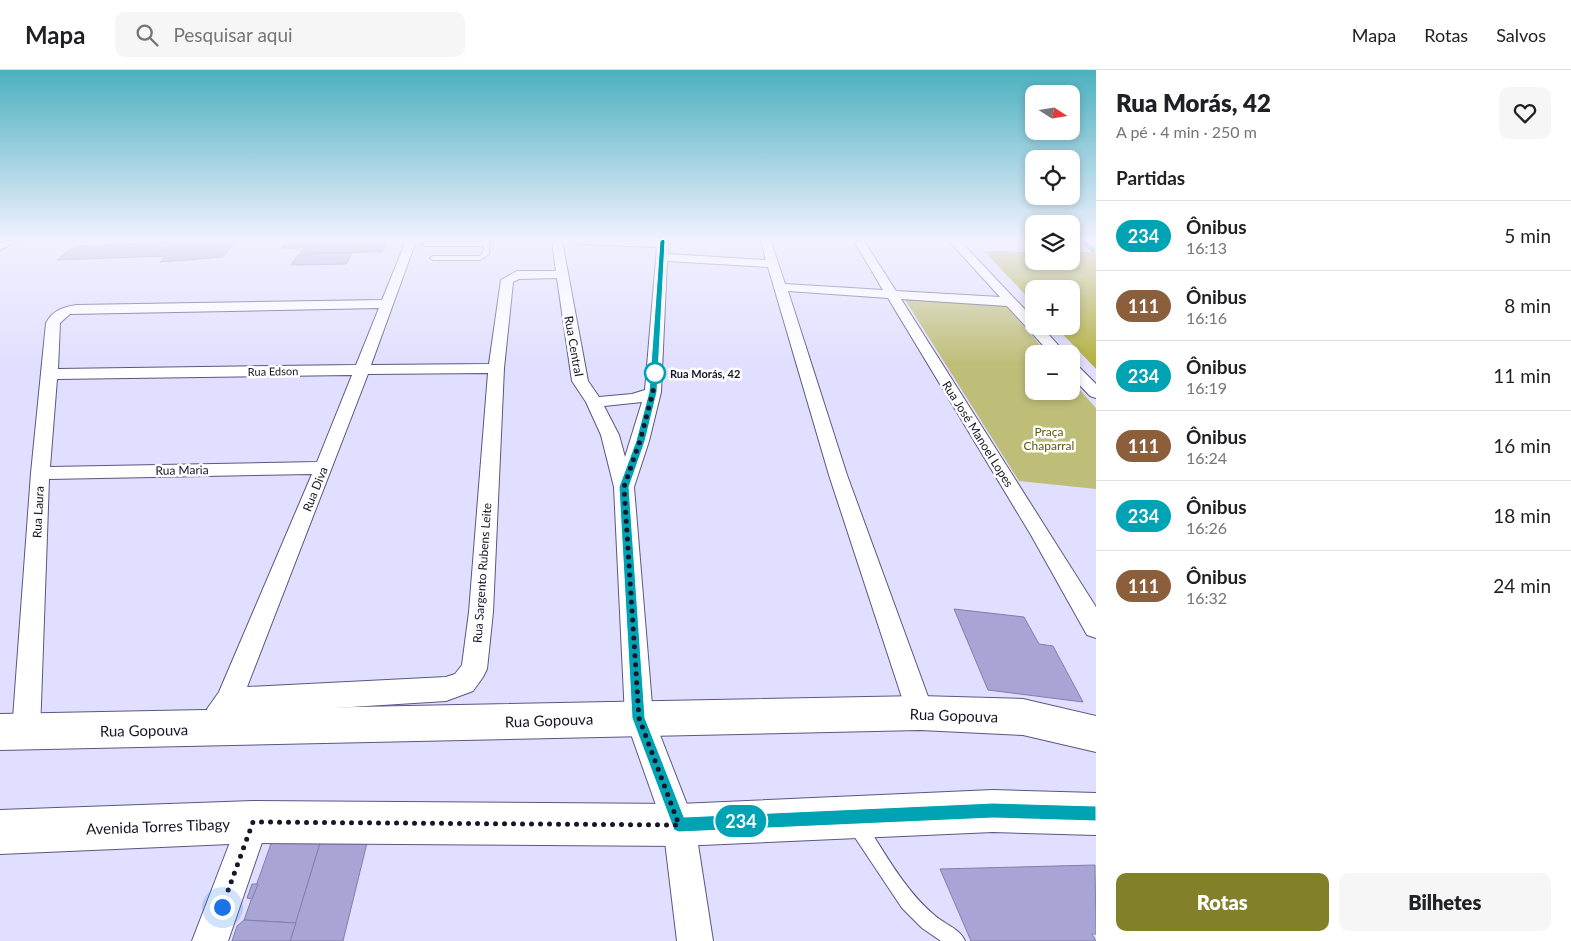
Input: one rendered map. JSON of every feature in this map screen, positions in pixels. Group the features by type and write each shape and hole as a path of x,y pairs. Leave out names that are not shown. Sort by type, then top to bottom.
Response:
{"main road":[{"name":"Rua Gopouva","path":"13,732 920,713 1023,718 1096,734"},
{"name":"Avenida Torres Tibagy","path":"3,836 253,822 679,825 993,811 1096,814"}],"street":[{"name":"Rua Diva","path":"204,729 229,700 324,468 388,304 395,282"},
{"name":"Rua Sargento Rubens Leite","path":"229,700 287,699 446,689 464,683 474,668 481,612 496,368 508,282"},
{"name":"Rua Central","path":"563,282 580,381 594,402 610,435 624,487 639,718 679,825 695,941"},
{"path":"624,487 640,441 653,392 661,282"},
{"path":"779,282 838,475 920,713"},
{"name":"Rua José Manoel Lopes","path":"884,282 1040,532 1096,628"},
{"path":"991,282 1051,345"},
{"path":"781,287 1010,302"},
{"name":"Rua Laura","path":"13,732 50,374 53,323 56,316 61,312 77,309 388,304"},
{"name":"Rua Edson","path":"50,374 496,368"},
{"path":"1080,376 1096,393"},
{"path":"594,402 632,400 653,392"},
{"name":"Rua Maria","path":"40,473 324,468"},
{"path":"210,941 253,822"}],"lane":[{"path":"851,816 908,902 928,922 956,941"}],"green space":[{"name":"Praça Chaparral","path":"904,298 1004,304 1025,328 1025,335 1031,335 1040,345 1025,345 1025,400 1080,400 1080,390 1096,408 1096,489 1019,481"}],"shaded area":[{"path":"1013,282 1025,282 1025,294"},
{"path":"1080,282 1096,282 1096,369 1080,352 1080,345 1073,345 1064,335 1080,335"}],"building":[{"path":"954,609 1024,617 1039,644 1053,646 1083,702 988,690"},
{"path":"273,838 321,840 296,923 244,920"},
{"path":"321,840 367,843 343,941 290,941"},
{"path":"1095,865 1096,934 1092,934 1096,941 971,941 940,869"},
{"path":"252,884 258,884 252,899 247,898"},
{"path":"244,920 296,923 290,941 232,941 237,926"}],"bus line":[{"name":"234","path":"661,282 653,392 640,441 624,487 639,718 679,825 993,811 1096,814"}],"place":[{"name":"Rua Morás, 42","path":"655,373"}],"route":[{"path":"222,907 253,822 679,825 639,718 624,487 640,441 653,392 655,373"}]}
